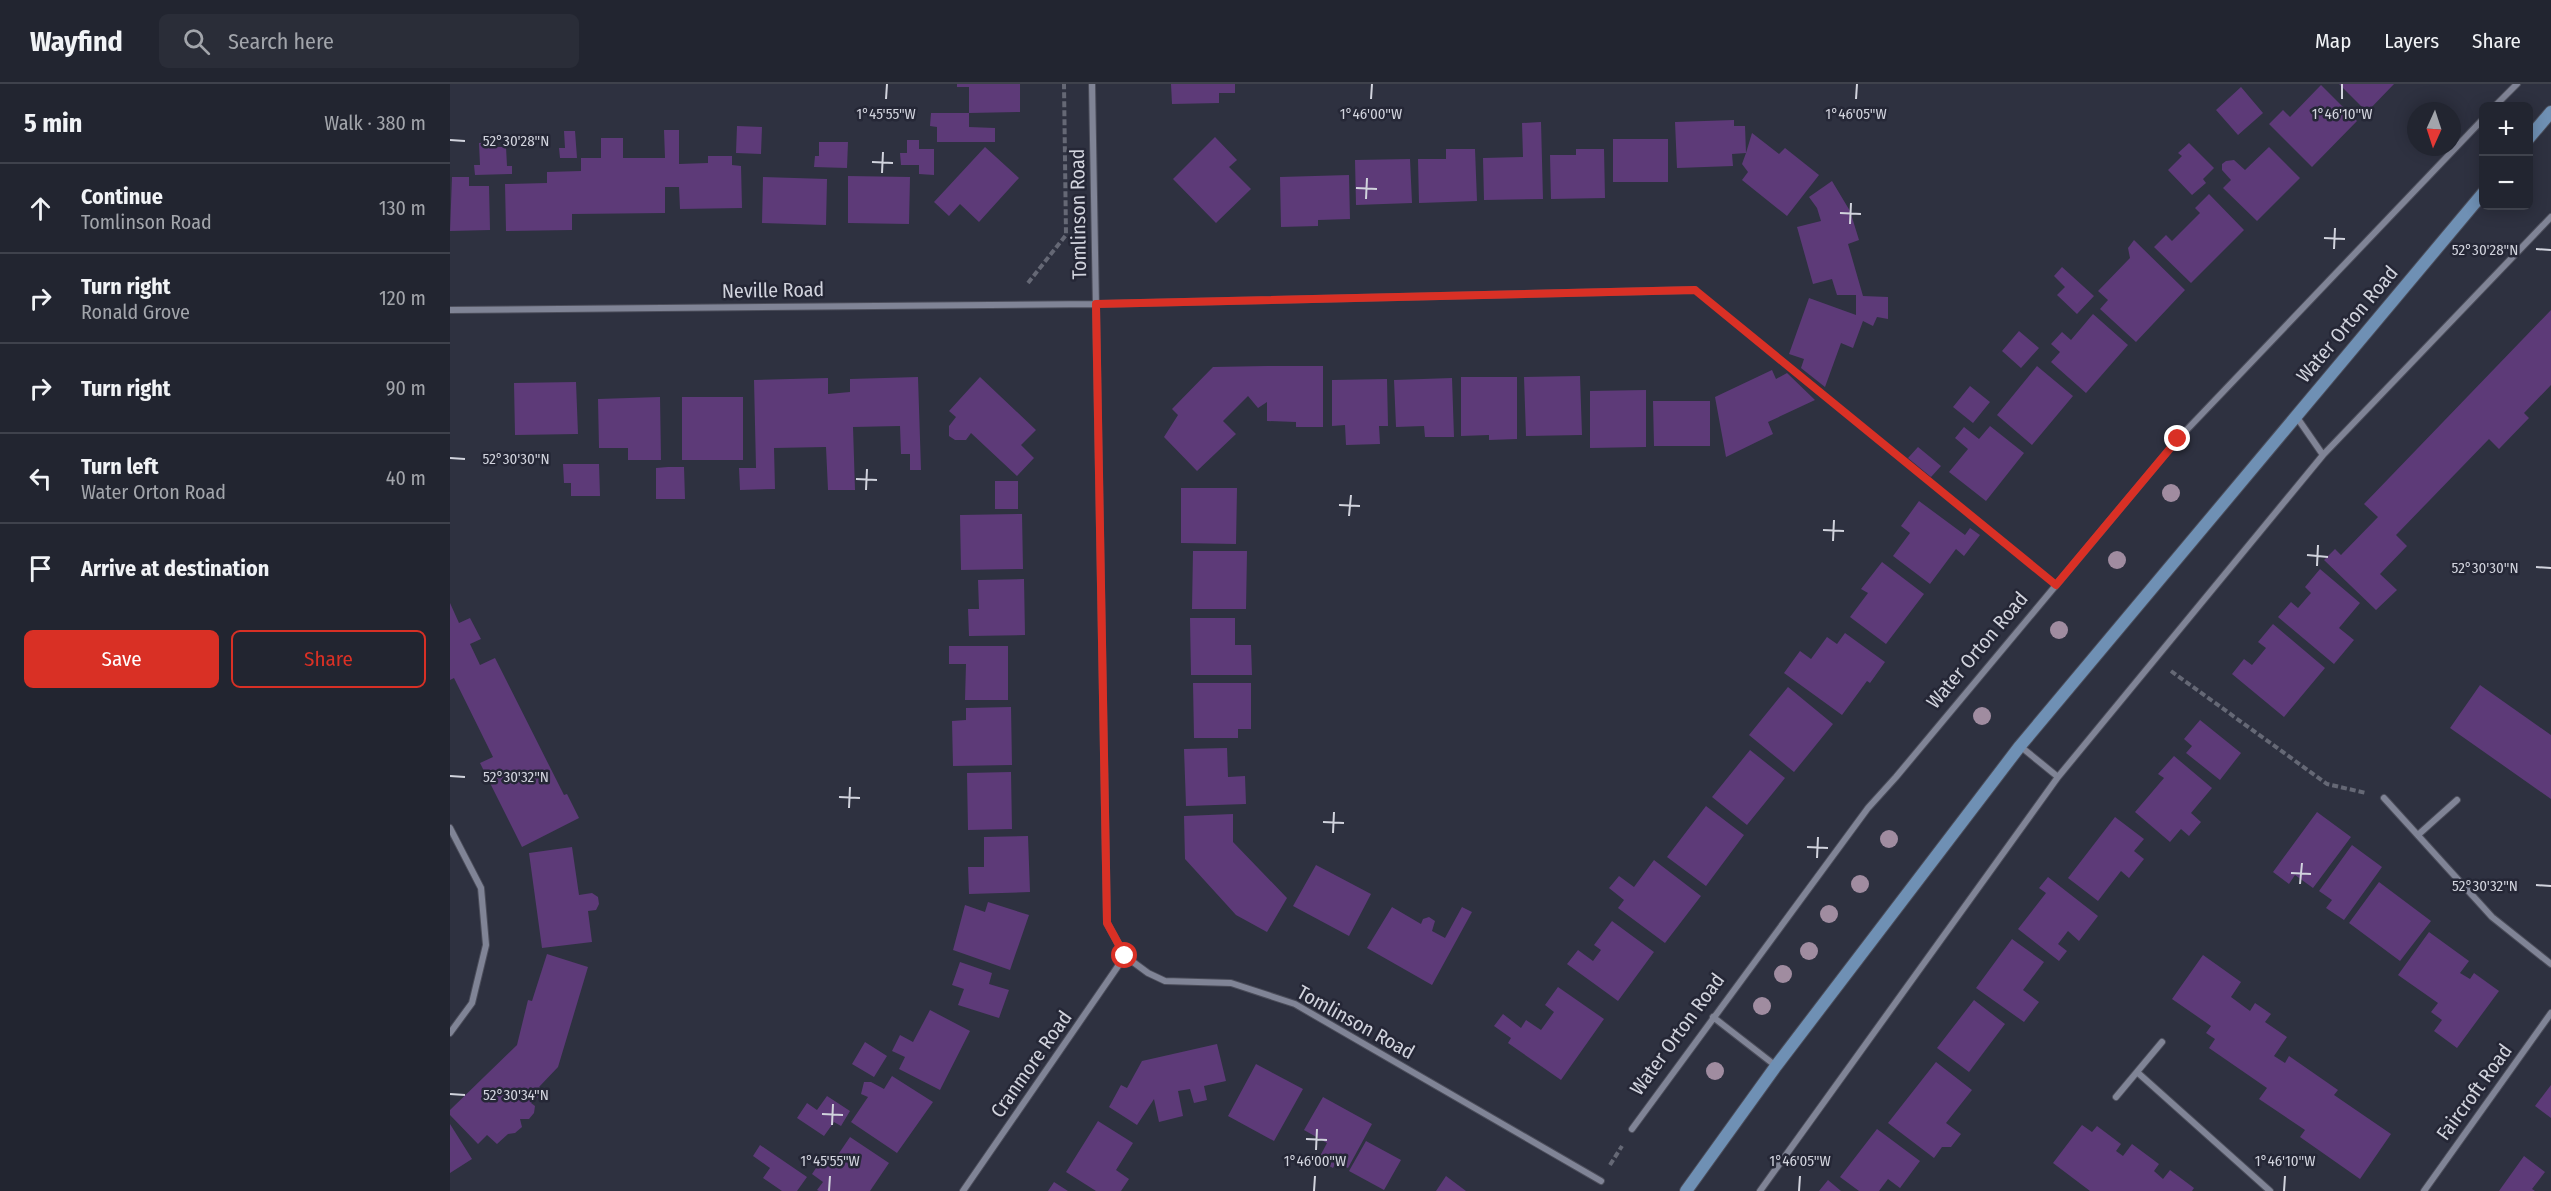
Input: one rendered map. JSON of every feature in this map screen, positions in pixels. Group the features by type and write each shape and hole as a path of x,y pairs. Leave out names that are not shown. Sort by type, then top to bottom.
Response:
{"main road":[{"path":"2533,134 2551,112"},
{"name":"Water Orton Road","path":"1686,1191 1776,1066 2020,746 2479,198"}],"street":[{"name":"Tomlinson Road","path":"1092,84 1107,923 1125,956 1149,973 1165,981 1231,983 1295,1004 1601,1181"},
{"path":"2499,102 2517,84"},
{"name":"Water Orton Road","path":"1632,1129 1868,808 2178,439 2479,123"},
{"path":"1760,1191 2058,777 2154,658 2324,455 2551,217"},
{"name":"Neville Road","path":"450,310 1096,304 1695,290"},
{"path":"2296,415 2324,455"},
{"path":"2020,746 2058,777"},
{"path":"2384,798 2492,917 2551,964"},
{"path":"2419,834 2457,800"},
{"path":"450,828 481,888 486,945 472,1004 450,1033"},
{"name":"Cranmore Road","path":"963,1191 1125,956"},
{"name":"Faircroft Road","path":"2424,1191 2551,1012"},
{"path":"1713,1017 1776,1066"},
{"path":"2116,1097 2162,1042"},
{"path":"2137,1072 2270,1191"}],"path":[{"path":"1025,287 1066,236 1064,84"},
{"path":"1695,290 2056,585"},
{"path":"2154,658 2327,784 2384,798"},
{"path":"1601,1181 1632,1129"}],"building":[{"path":"957,84 1020,84 1020,112 969,113 969,87 957,87"},
{"path":"1171,84 1235,84 1235,93 1219,93 1219,103 1172,104"},
{"path":"2339,84 2394,84 2367,112"},
{"path":"2321,85 2357,121 2312,167 2269,124 2283,110 2290,117"},
{"path":"2241,87 2263,113 2238,135 2216,110"},
{"path":"931,113 969,113 969,127 995,128 995,142 937,142 937,127 930,126"},
{"path":"1734,120 1734,126 1745,126 1746,153 1732,154 1733,166 1677,168 1675,122"},
{"path":"1541,122 1543,199 1484,200 1483,158 1523,157 1522,123"},
{"path":"737,126 762,127 761,154 736,153"},
{"path":"664,130 679,130 679,164 708,163 708,156 732,156 732,165 741,166 742,208 680,209 679,187 665,187 665,213 572,214 572,230 506,231 505,184 547,183 547,172 581,171 581,158 601,158 601,138 623,138 623,158 665,158"},
{"path":"564,131 575,131 577,158 560,158 559,148 565,148"},
{"path":"1752,133 1779,154 1785,148 1819,175 1787,216 1742,180 1748,172 1742,164"},
{"path":"1215,137 1237,160 1229,167 1251,189 1216,223 1173,179"},
{"path":"1613,139 1668,139 1668,182 1613,182"},
{"path":"907,140 919,140 919,149 934,149 934,175 919,174 919,165 901,165 900,153 907,153"},
{"path":"492,142 492,147 506,147 507,166 512,166 512,174 475,175 474,165 480,165 479,143"},
{"path":"819,142 848,142 847,168 814,167 815,156 819,156"},
{"path":"2189,143 2214,168 2203,179 2206,183 2192,195 2168,170 2182,156 2178,153"},
{"path":"985,147 1019,178 979,222 960,204 949,216 934,202"},
{"path":"2269,147 2300,178 2257,221 2223,188 2231,180 2222,170 2222,164 2234,160 2245,170"},
{"path":"1446,149 1475,149 1477,201 1419,203 1418,159 1446,159"},
{"path":"1576,149 1604,149 1605,198 1551,199 1550,155 1576,155"},
{"path":"1410,159 1412,203 1356,205 1355,160"},
{"path":"1349,175 1350,219 1318,220 1318,226 1281,227 1280,177"},
{"path":"848,176 910,177 909,224 848,223"},
{"path":"452,177 469,177 469,186 489,186 490,230 450,231"},
{"path":"763,177 827,179 826,225 762,223"},
{"path":"1832,181 1850,211 1859,240 1848,244 1863,296 1888,297 1888,319 1877,317 1873,326 1863,321 1853,348 1841,343 1825,387 1801,368 1804,359 1789,354 1809,298 1856,315 1856,295 1837,295 1832,279 1813,284 1797,227 1821,221 1817,208 1809,197"},
{"path":"2209,194 2244,230 2191,283 2154,247 2166,235 2172,241 2200,213 2195,208"},
{"path":"2134,240 2185,290 2136,342 2100,309 2108,300 2098,291 2130,258 2128,248"},
{"path":"2062,267 2094,296 2077,314 2057,295 2065,287 2054,276"},
{"path":"2551,310 2551,385 2524,413 2529,418 2499,449 2489,439 2396,535 2407,546 2380,574 2397,590 2376,610 2324,560 2335,549 2341,555 2378,517 2364,504"},
{"path":"2093,314 2128,345 2086,393 2051,362 2060,352 2051,344 2062,332 2071,340"},
{"path":"2019,331 2039,348 2021,368 2002,351"},
{"path":"1323,366 1323,427 1296,427 1296,422 1267,421 1267,402 1258,408 1248,396 1223,421 1236,434 1197,471 1164,437 1178,415 1172,409 1213,367"},
{"path":"2037,366 2073,396 2032,445 1997,415"},
{"path":"1772,370 1776,379 1787,373 1815,400 1768,422 1773,434 1726,457 1715,397"},
{"path":"1580,376 1582,435 1526,436 1524,377"},
{"path":"918,377 921,470 910,470 910,454 901,454 900,426 853,427 855,490 828,490 826,447 774,448 775,489 740,490 739,468 756,468 754,380 828,378 828,394 850,392 850,379"},
{"path":"980,377 1036,430 1021,445 1034,458 1017,476 971,433 966,440 955,440 949,436 949,426 956,417 949,411"},
{"path":"1461,377 1517,377 1517,439 1489,440 1489,435 1461,436"},
{"path":"1452,378 1454,437 1425,437 1424,426 1396,427 1394,380"},
{"path":"1387,379 1388,426 1379,426 1380,444 1346,445 1345,425 1332,426 1332,380"},
{"path":"576,382 578,434 515,435 514,383"},
{"path":"1970,386 1990,402 1973,423 1953,407"},
{"path":"1646,390 1646,447 1590,448 1590,391"},
{"path":"660,397 661,460 628,460 628,448 599,448 598,399"},
{"path":"682,397 743,397 743,460 682,460"},
{"path":"1653,401 1710,401 1710,446 1654,446"},
{"path":"1990,426 2024,453 1986,501 1949,472 1968,449 1955,438 1964,427 1979,439"},
{"path":"1918,447 1941,466 1931,477 1908,458"},
{"path":"563,464 599,464 600,496 571,496 571,483 564,483"},
{"path":"684,467 685,499 656,499 656,468"},
{"path":"995,481 1018,481 1018,509 995,509"},
{"path":"1181,488 1237,488 1236,544 1181,543"},
{"path":"1919,501 1965,535 1970,528 1980,535 1964,556 1956,549 1930,584 1893,556 1910,533 1901,526"},
{"path":"1022,514 1023,569 961,570 960,515"},
{"path":"1193,551 1247,551 1246,609 1192,609"},
{"path":"1882,562 1924,594 1886,644 1850,617 1868,593 1861,589"},
{"path":"2320,569 2360,603 2339,628 2354,640 2334,664 2278,617 2291,602 2298,608 2311,593 2305,587"},
{"path":"1024,579 1025,635 969,636 968,609 979,609 978,580"},
{"path":"450,603 459,623 470,618 481,639 470,644 480,665 495,658 564,795 567,794 579,818 522,847 480,763 493,757 454,678 450,680"},
{"path":"1190,618 1235,618 1235,645 1251,645 1252,675 1191,675"},
{"path":"2273,624 2325,668 2284,717 2232,674 2244,659 2252,665 2266,648 2258,642"},
{"path":"1845,633 1885,662 1870,683 1867,681 1842,715 1784,673 1800,651 1811,659 1827,637 1837,644"},
{"path":"949,646 1008,646 1008,700 965,700 966,664 949,664"},
{"path":"1193,683 1251,683 1251,729 1238,729 1238,738 1194,738"},
{"path":"2480,685 2551,735 2551,799 2450,728"},
{"path":"1788,687 1833,724 1794,772 1749,735"},
{"path":"1011,707 1012,765 953,766 952,721 966,720 966,708"},
{"path":"2200,720 2241,753 2220,780 2186,753 2192,746 2184,739"},
{"path":"1227,748 1228,777 1245,776 1246,804 1186,806 1184,749"},
{"path":"1750,750 1785,778 1747,825 1712,797"},
{"path":"2174,756 2212,788 2191,813 2201,822 2189,836 2181,829 2170,842 2135,812 2164,778 2158,774"},
{"path":"1011,772 1012,829 968,830 967,773"},
{"path":"1706,806 1744,835 1706,886 1667,857"},
{"path":"2317,812 2351,837 2313,888 2295,875 2289,884 2273,872"},
{"path":"1233,814 1233,842 1287,898 1267,932 1236,915 1185,859 1184,816"},
{"path":"2115,817 2144,839 2134,851 2144,859 2129,878 2121,871 2098,901 2068,878"},
{"path":"1028,836 1030,892 969,894 968,867 984,867 984,837"},
{"path":"2352,845 2382,867 2344,920 2326,908 2332,900 2319,891"},
{"path":"572,847 579,895 592,893 598,897 599,904 596,910 588,911 592,942 542,948 529,853"},
{"path":"1654,860 1701,896 1665,943 1618,908 1624,900 1609,888 1619,876 1634,887"},
{"path":"1316,865 1371,894 1349,936 1293,906"},
{"path":"2048,877 2098,916 2079,941 2068,931 2058,944 2067,951 2059,961 2018,929 2046,893 2039,888"},
{"path":"2379,882 2431,921 2400,961 2349,923"},
{"path":"988,902 1029,915 1010,970 953,950 965,905 985,912"},
{"path":"1392,907 1421,924 1423,919 1429,917 1435,921 1432,931 1445,938 1462,907 1472,912 1432,985 1367,948"},
{"path":"1612,921 1654,952 1618,1001 1567,964 1578,950 1593,961 1601,950 1594,945"},
{"path":"2429,932 2469,961 2460,973 2470,979 2474,973 2499,991 2457,1048 2434,1031 2442,1020 2431,1012 2438,1003 2398,975"},
{"path":"2012,939 2044,962 2023,990 2039,1002 2024,1022 1976,988"},
{"path":"547,954 588,967 558,1067 539,1087 545,1091 531,1103 535,1106 534,1113 529,1119 520,1119 522,1127 515,1133 508,1134 497,1144 487,1135 478,1144 450,1115 450,1110 517,1045 528,1000 532,1001"},
{"path":"2203,955 2241,982 2231,997 2250,1011 2255,1003 2271,1014 2265,1022 2287,1037 2274,1056 2285,1063 2289,1056 2338,1090 2334,1095 2391,1134 2360,1179 2300,1137 2305,1130 2259,1099 2267,1088 2209,1048 2215,1039 2206,1033 2211,1026 2172,999"},
{"path":"960,962 992,973 989,984 1009,990 999,1018 958,1005 964,989 952,985"},
{"path":"1558,987 1604,1019 1561,1080 1508,1043 1511,1038 1494,1026 1503,1014 1521,1028 1526,1020 1541,1030 1554,1012 1545,1005"},
{"path":"1974,1000 2005,1024 1969,1072 1937,1048"},
{"path":"930,1010 970,1031 940,1090 899,1069 905,1057 892,1051 900,1035 913,1042"},
{"path":"865,1042 887,1056 874,1077 852,1064"},
{"path":"1217,1044 1226,1081 1204,1086 1207,1100 1194,1103 1190,1089 1178,1091 1183,1116 1159,1122 1154,1099 1137,1125 1109,1107 1121,1085 1127,1088 1142,1061"},
{"path":"1936,1062 1972,1090 1946,1123 1961,1134 1951,1147 1942,1147 1934,1158 1888,1123"},
{"path":"1256,1064 1303,1089 1274,1141 1228,1116"},
{"path":"892,1076 933,1102 897,1153 851,1122 868,1097 861,1094 864,1082 871,1082 884,1089"},
{"path":"2551,1085 2551,1118 2535,1106"},
{"path":"827,1096 850,1111 841,1126 834,1122 824,1136 797,1118 807,1103 817,1110"},
{"path":"1323,1097 1372,1124 1348,1168 1336,1162 1333,1168 1318,1160 1327,1143 1304,1130"},
{"path":"1098,1121 1133,1143 1116,1170 1129,1179 1121,1191 1096,1191 1066,1172"},
{"path":"450,1124 472,1159 450,1173"},
{"path":"2082,1125 2092,1132 2097,1126 2121,1144 2116,1151 2123,1156 2132,1144 2159,1164 2154,1171 2163,1179 2170,1170 2194,1188 2192,1191 2090,1191 2053,1163"},
{"path":"1877,1129 1920,1161 1900,1188 1888,1179 1879,1191 1859,1191 1840,1177"},
{"path":"850,1137 889,1163 870,1191 817,1190 823,1182 812,1174 822,1159 831,1165"},
{"path":"1366,1141 1401,1160 1384,1190 1349,1171"},
{"path":"760,1145 807,1177 797,1191 782,1191 763,1178 770,1168 753,1156"},
{"path":"2524,1156 2545,1172 2532,1189 2535,1191 2499,1191"},
{"path":"1446,1176 1466,1191 1436,1191"},
{"path":"1828,1180 1841,1191 1819,1191"},
{"path":"1054,1182 1068,1191 1048,1191"}],"route":[{"path":"1125,956 1107,923 1096,304 1695,290 2056,585 2178,439"}]}
